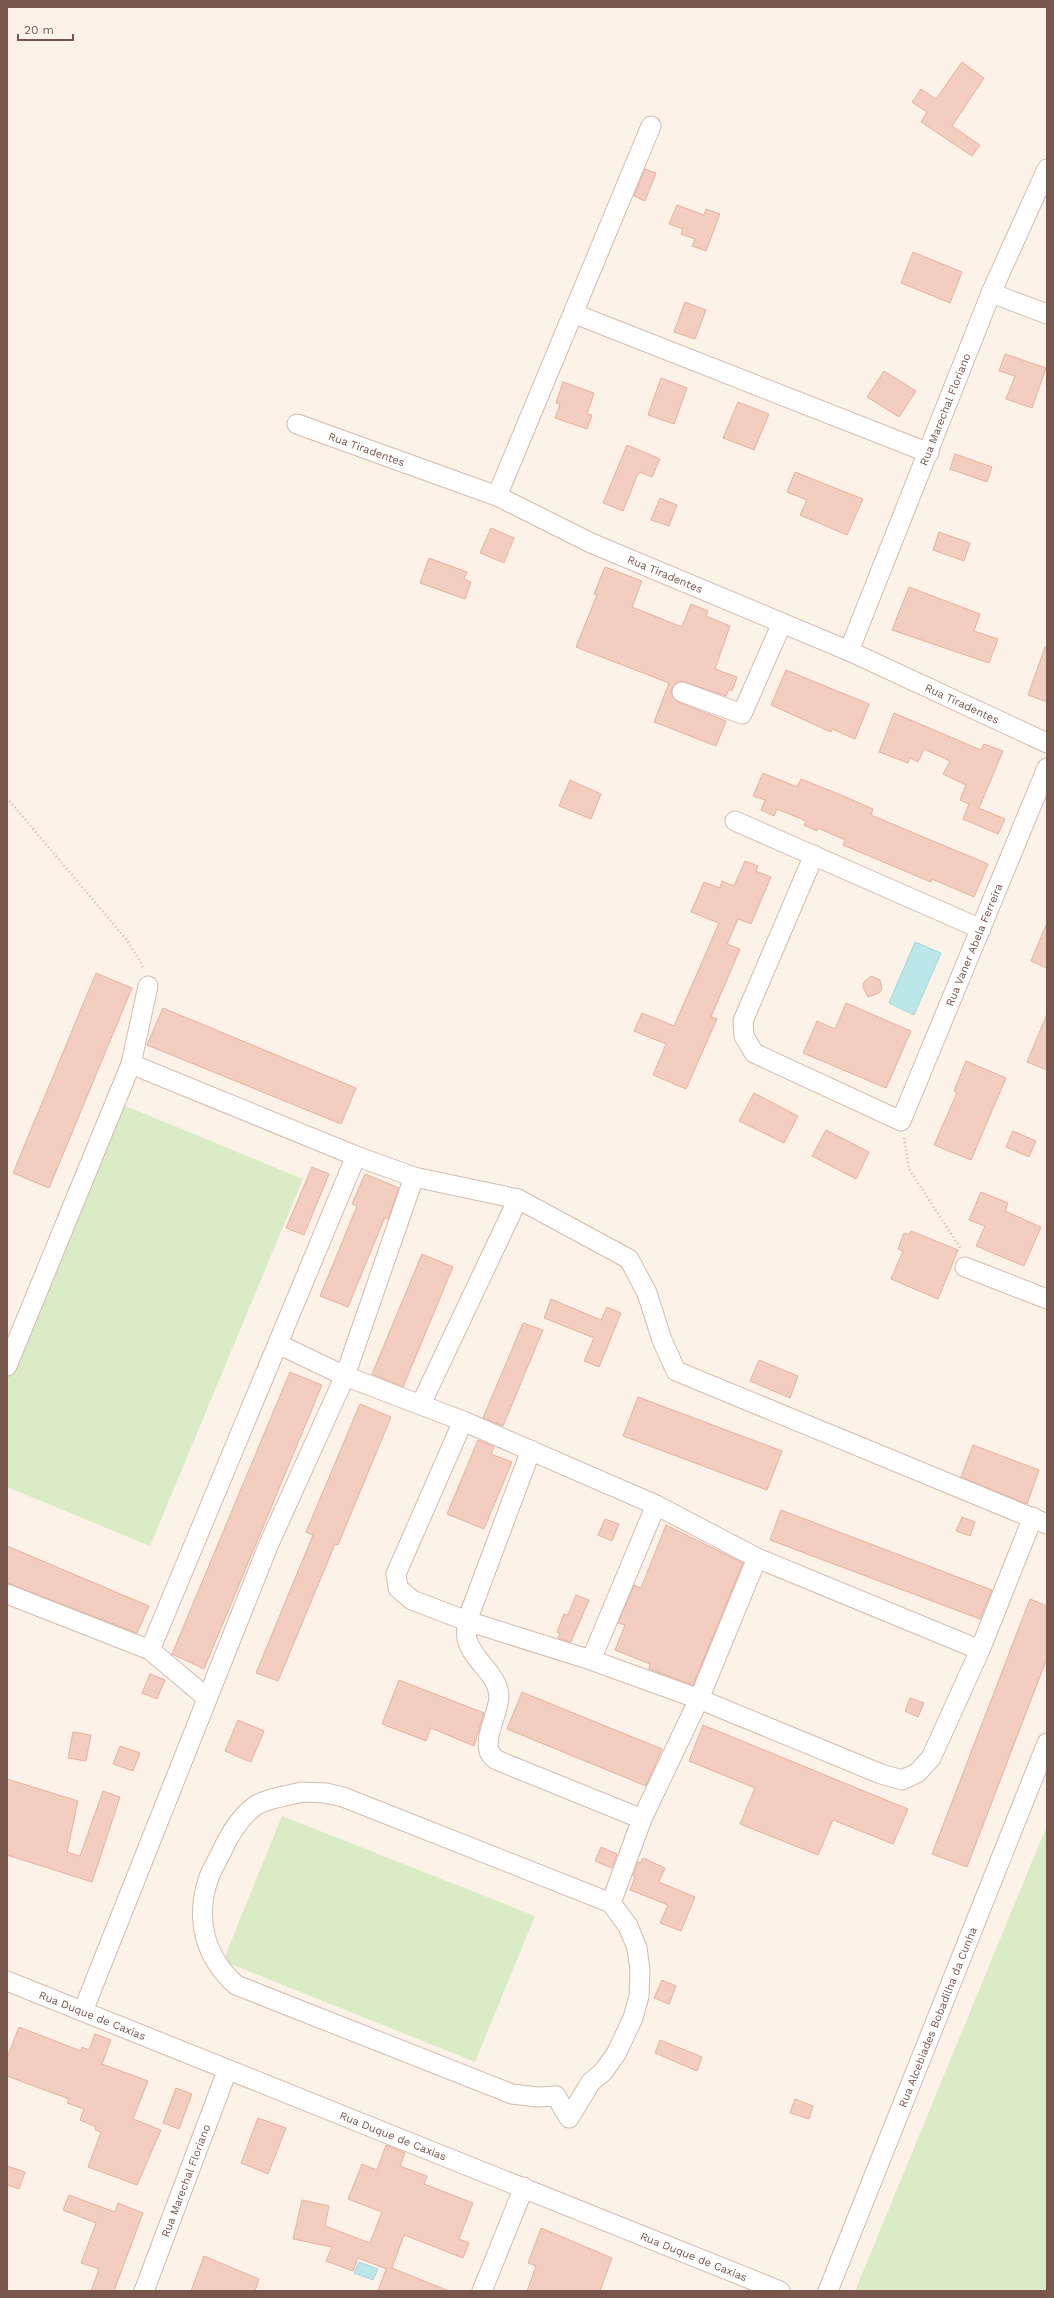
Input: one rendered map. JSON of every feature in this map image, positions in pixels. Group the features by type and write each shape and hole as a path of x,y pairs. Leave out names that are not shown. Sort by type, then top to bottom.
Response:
{"street":[{"path":"498,496 575,314 651,126"},
{"name":"Rua Marechal Floriano","path":"849,651 929,453 991,293 1047,169"},
{"path":"991,293 1047,314"},
{"path":"575,314 929,453"},
{"name":"Rua Tiradentes","path":"297,424 498,496 591,543 849,651 1038,735 1047,743"},
{"path":"682,692 742,714 782,623"},
{"name":"Rua Vaner Abela Ferreira","path":"901,1121 1047,768"},
{"path":"735,821 981,929"},
{"path":"814,855 743,1021 744,1036 754,1053 901,1121"},
{"path":"7,1366 131,1064 148,986"},
{"path":"131,1064 356,1156 414,1177 518,1199 629,1259 646,1293 662,1340 676,1371 1040,1521 931,1758 917,1773 902,1780 881,1774 699,1699 591,1660 468,1621 412,1600 398,1588 396,1574 463,1421"},
{"path":"150,1650 356,1156"},
{"path":"83,2011 268,1546 345,1376 414,1177"},
{"path":"421,1404 518,1199"},
{"path":"965,1267 1047,1298"},
{"path":"278,1344 345,1376 463,1421 656,1505 757,1558 980,1650"},
{"path":"531,1450 468,1621 467,1639 498,1692 499,1703 487,1744 488,1753 492,1758 642,1819"},
{"path":"591,1660 656,1505"},
{"path":"611,1903 642,1819 699,1699 757,1558"},
{"path":"7,1594 150,1650 207,1698"},
{"name":"Rua Alcebiades Bobadilha da Cunha","path":"828,2291 1047,1744"},
{"path":"302,1792 326,1793 343,1797 611,1903 628,1926 637,1948 640,1970 639,1996 633,2018 616,2054 604,2072 591,2082 569,2118 556,2096 537,2098 512,2094 236,1985 222,1972 211,1955 204,1935 202,1908 208,1880 229,1837 239,1822 256,1806 302,1792"},
{"name":"Rua Duque de Caxias","path":"7,1981 227,2071 524,2187 780,2291"},
{"name":"Rua Marechal Floriano","path":"144,2291 227,2071"},
{"path":"482,2291 524,2187"}],"path":[{"path":"7,798 126,939 140,961 148,986"},
{"path":"901,1121 909,1169 960,1248 965,1267"}],"green space":[{"path":"121,1104 303,1179 150,1546 7,1487 7,1378"},
{"path":"282,1816 535,1916 475,2062 223,1961"},
{"path":"1047,1825 1047,2291 855,2291"}],"water":[{"path":"915,942 941,953 914,1015 889,1003"},
{"path":"359,2262 378,2269 373,2280 354,2273"}],"building":[{"path":"962,62 984,78 952,126 980,145 972,156 921,122 927,112 912,102 921,89 936,99"},
{"path":"645,169 656,173 645,201 634,196"},
{"path":"677,205 704,215 706,209 720,214 706,251 692,246 695,239 681,234 683,229 669,224"},
{"path":"913,252 962,272 950,303 901,283"},
{"path":"685,302 706,310 695,339 674,332"},
{"path":"1005,354 1046,368 1032,408 1006,399 1015,376 999,371"},
{"path":"884,371 916,391 899,417 867,397"},
{"path":"661,378 687,388 674,424 648,415"},
{"path":"563,382 594,393 587,414 592,415 587,429 555,418 560,404 556,403"},
{"path":"738,402 769,414 754,450 723,438"},
{"path":"627,445 660,459 652,477 640,472 637,476 623,511 603,503"},
{"path":"955,454 992,467 987,482 950,469"},
{"path":"795,472 863,499 847,535 800,515 807,500 787,492"},
{"path":"660,498 677,505 669,526 651,520"},
{"path":"491,528 514,538 504,563 480,553"},
{"path":"939,532 970,543 964,561 933,550"},
{"path":"429,558 467,572 464,579 471,582 465,599 420,583"},
{"path":"605,567 642,581 632,607 682,627 691,604 708,611 706,616 730,626 715,669 737,677 732,691 729,689 726,696 681,681 675,684 671,694 678,702 726,721 716,746 654,722 669,683 576,647 597,595 594,594"},
{"path":"909,587 980,614 974,631 998,639 989,663 892,630"},
{"path":"1045,647 1047,647 1047,702 1028,695"},
{"path":"786,670 869,704 855,739 832,729 831,732 771,705"},
{"path":"894,713 981,750 984,744 1003,751 979,808 1005,819 998,834 963,819 969,804 960,800 966,785 943,774 950,761 924,749 918,762 910,758 908,763 879,752"},
{"path":"763,773 797,787 801,779 841,795 873,809 871,815 988,864 974,897 932,879 931,882 843,845 845,840 818,828 817,831 804,825 806,821 777,809 774,816 761,810 765,800 753,796"},
{"path":"570,780 601,794 591,819 559,806"},
{"path":"745,861 758,866 756,871 771,877 751,924 738,919 727,944 740,949 711,1017 717,1019 686,1089 653,1075 666,1044 634,1031 642,1013 674,1026 719,923 691,912 704,882 720,888 722,881 734,886"},
{"path":"1047,923 1047,968 1031,961"},
{"path":"96,973 132,988 49,1188 13,1173"},
{"path":"871,976 880,980 882,989 879,993 868,997 863,987 864,982"},
{"path":"846,1003 911,1031 886,1088 803,1053 817,1021 835,1029"},
{"path":"163,1008 356,1088 341,1124 147,1045"},
{"path":"1047,1014 1047,1070 1027,1062"},
{"path":"966,1061 1006,1078 971,1160 934,1145 957,1093 954,1091"},
{"path":"754,1093 798,1116 784,1143 739,1121"},
{"path":"826,1130 869,1152 856,1179 812,1156"},
{"path":"1013,1131 1036,1141 1029,1157 1006,1147"},
{"path":"312,1167 329,1174 304,1235 286,1228"},
{"path":"365,1174 399,1188 388,1219 385,1217 348,1307 320,1296 357,1206 352,1204"},
{"path":"981,1192 1008,1203 1005,1211 1041,1227 1024,1266 976,1246 985,1226 969,1220"},
{"path":"911,1231 958,1250 938,1299 891,1279 903,1251 898,1249 904,1233 909,1235"},
{"path":"422,1254 453,1267 403,1387 372,1374"},
{"path":"551,1299 601,1320 607,1307 621,1313 599,1367 584,1361 594,1338 544,1318"},
{"path":"523,1323 543,1330 503,1426 483,1418"},
{"path":"759,1360 798,1376 790,1398 750,1381"},
{"path":"290,1372 322,1385 204,1669 172,1654"},
{"path":"638,1397 782,1451 767,1490 623,1436"},
{"path":"360,1404 391,1417 338,1545 335,1544 278,1681 256,1673 313,1535 306,1532"},
{"path":"478,1440 494,1447 491,1454 512,1462 484,1529 447,1514"},
{"path":"973,1445 1039,1470 1027,1504 961,1477"},
{"path":"781,1510 992,1590 980,1619 770,1540"},
{"path":"962,1517 975,1522 970,1536 956,1531"},
{"path":"605,1519 619,1524 612,1541 598,1535"},
{"path":"666,1525 743,1563 693,1685 649,1669 650,1664 615,1650 625,1625 618,1623 634,1585 641,1588"},
{"path":"7,1546 149,1606 137,1633 7,1583"},
{"path":"576,1595 589,1600 571,1642 558,1638 560,1633 557,1632 564,1614 568,1615"},
{"path":"1030,1599 1047,1606 1047,1658 967,1867 932,1854"},
{"path":"150,1674 165,1680 157,1699 142,1693"},
{"path":"399,1680 484,1713 474,1746 431,1728 426,1741 382,1724"},
{"path":"522,1692 662,1749 646,1786 507,1729"},
{"path":"910,1698 924,1703 918,1717 905,1711"},
{"path":"238,1720 264,1731 251,1762 225,1751"},
{"path":"703,1725 908,1809 893,1844 833,1820 818,1855 740,1824 755,1788 689,1761"},
{"path":"73,1732 91,1735 86,1761 68,1758"},
{"path":"120,1746 140,1753 133,1771 113,1764"},
{"path":"7,1779 78,1801 67,1852 80,1856 103,1791 120,1797 92,1882 7,1855"},
{"path":"601,1847 617,1854 612,1868 595,1861"},
{"path":"643,1858 665,1868 659,1882 695,1897 681,1931 660,1923 668,1905 630,1890 635,1877 633,1876 638,1862 641,1863"},
{"path":"662,1980 676,1986 669,2004 654,1998"},
{"path":"19,2027 81,2051 82,2047 89,2050 95,2034 111,2040 102,2064 148,2081 133,2119 161,2130 137,2185 88,2167 101,2132 95,2130 96,2127 80,2120 84,2109 67,2103 69,2099 7,2076 7,2058"},
{"path":"660,2040 702,2057 697,2071 655,2053"},
{"path":"176,2088 192,2094 179,2129 163,2123"},
{"path":"795,2099 813,2106 809,2119 790,2113"},
{"path":"258,2118 286,2128 268,2174 241,2163"},
{"path":"386,2145 405,2153 400,2166 427,2176 424,2184 473,2203 459,2239 469,2243 463,2258 404,2235 392,2268 449,2291 378,2291 386,2269 358,2258 353,2271 326,2261 332,2247 293,2239 302,2200 329,2206 325,2226 370,2243 382,2212 348,2199 362,2164 377,2170"},
{"path":"7,2166 25,2172 19,2189 7,2185"},
{"path":"69,2195 115,2212 118,2203 143,2213 114,2291 91,2291 99,2269 81,2263 96,2223 63,2210"},
{"path":"541,2228 612,2258 600,2291 527,2291 536,2266 528,2263"},
{"path":"204,2256 259,2279 255,2291 191,2291"}]}
